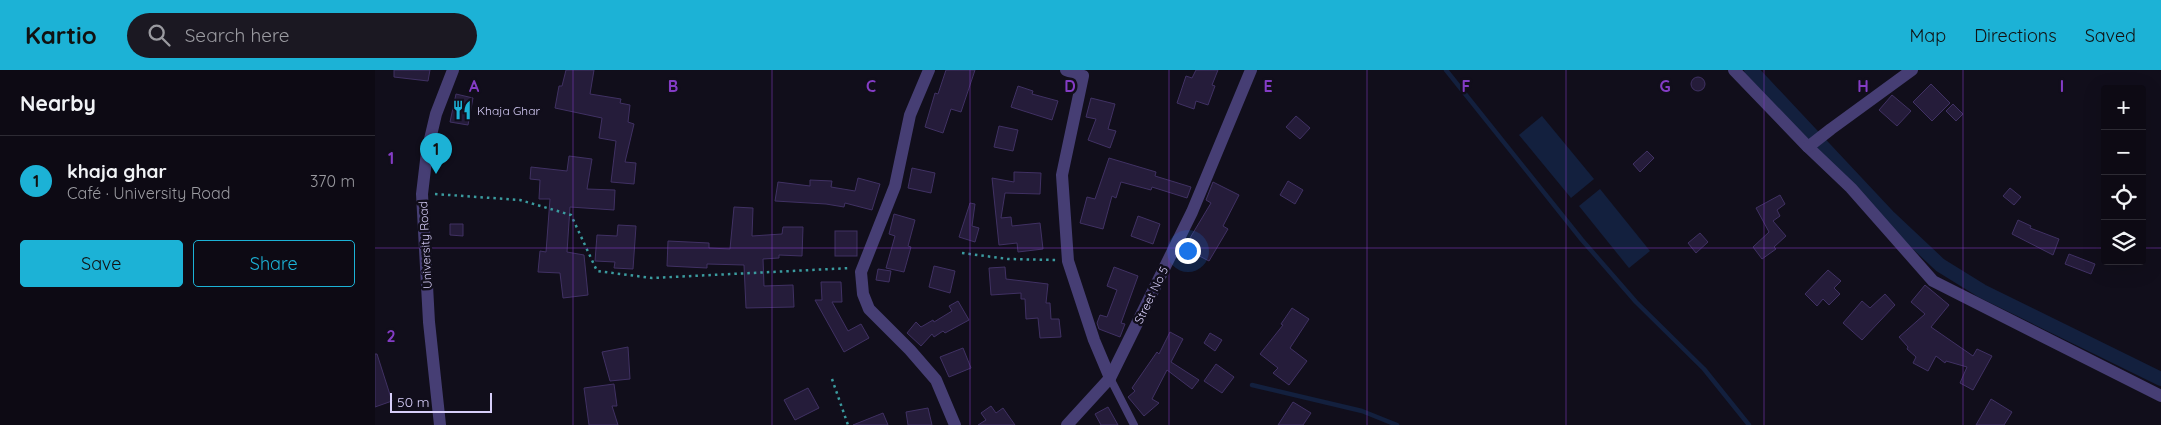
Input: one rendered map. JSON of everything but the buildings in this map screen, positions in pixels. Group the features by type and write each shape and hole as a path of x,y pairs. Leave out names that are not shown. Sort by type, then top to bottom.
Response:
{"street":[{"name":"University Road","path":"440,425 429,322 422,194 427,152 436,114 453,70"},
{"path":"929,70 910,115 895,186 865,268 861,272 863,294 869,309 910,350 936,380 955,425"},
{"path":"1066,70 1083,76 1062,176 1068,261 1093,340 1110,378"},
{"name":"Street No 5","path":"1067,425 1110,378 1192,212 1251,70"},
{"path":"1734,70 1811,145 1933,282 2161,396"},
{"path":"1811,145 1831,128 1912,70"}],"lane":[{"path":"1110,378 1134,425"}],"path":[{"path":"422,194 520,200 571,215 597,271 652,278 865,268"},
{"path":"962,252 1008,259 1068,261"},
{"path":"832,379 848,425"}],"water":[{"path":"1542,116 1594,179 1571,198 1519,135"},
{"path":"1600,189 1650,251 1629,268 1579,206"}],"waterway":[{"path":"1446,70 1582,240 1636,302 1704,369 1749,425"},
{"path":"1751,70 1888,216 1940,265 1982,291 2161,379"},
{"path":"1252,385 1362,411 1397,425"}],"place":[{"name":"Khaja Ghar","path":"462,110"},
{"name":"khaja ghar","path":"436,174"}]}
